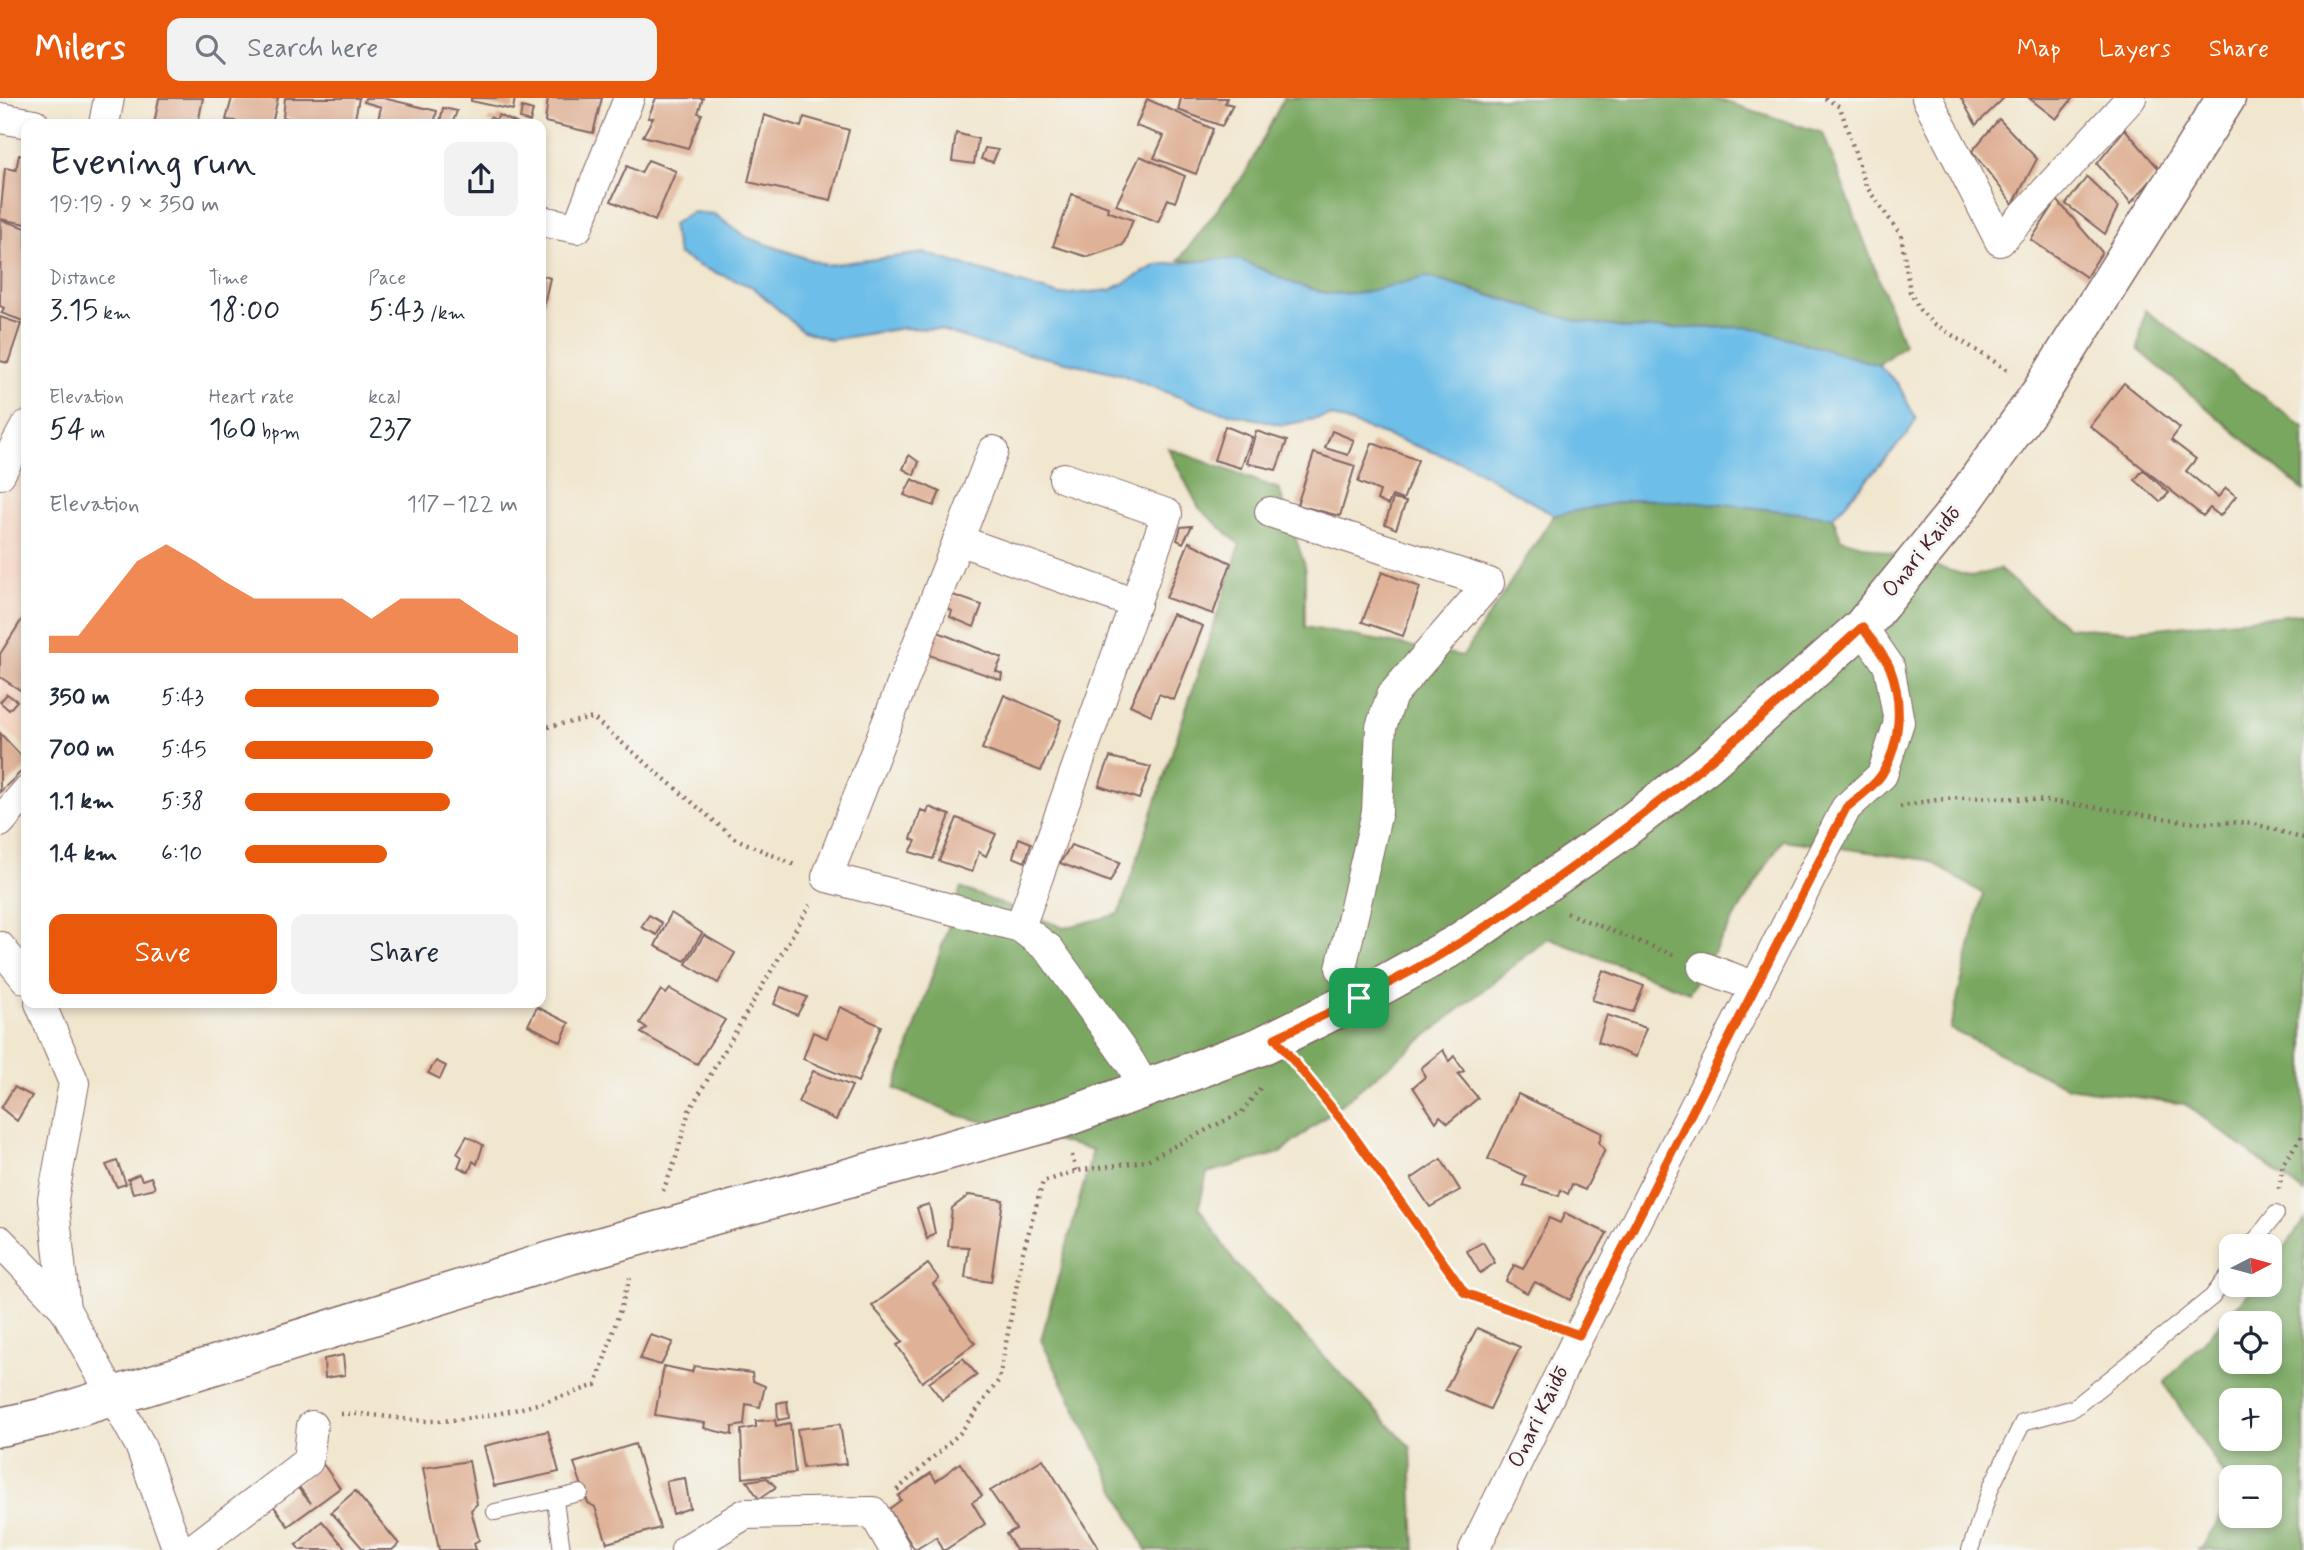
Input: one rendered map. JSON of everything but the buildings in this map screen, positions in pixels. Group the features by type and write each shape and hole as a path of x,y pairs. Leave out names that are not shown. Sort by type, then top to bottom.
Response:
{"street":[{"path":"105,119 109,98"},
{"path":"546,222 577,228 629,98"},
{"path":"1927,98 2000,241 2131,98"},
{"name":"Onari Kaidō","path":"1474,1550 1579,1335 1846,808 1882,775 1899,722 1889,666 1862,627 1951,519 2041,392 2216,104"},
{"path":"0,118 21,122"},
{"path":"0,474 21,435"},
{"path":"993,451 827,877 1020,927 1049,949 1146,1090"},
{"path":"1020,927 1167,514 1065,478"},
{"path":"1270,512 1489,583 1392,695 1381,727 1377,812 1341,968 1359,998"},
{"path":"958,540 1136,604"},
{"path":"0,1427 50,1416 570,1255 1061,1119 1146,1090 1267,1042 1359,998 1457,944 1527,898 1617,834 1706,765 1862,627"},
{"path":"0,822 21,798"},
{"path":"0,947 21,973"},
{"path":"1703,967 1756,986"},
{"path":"42,1008 74,1083 53,1199 65,1308"},
{"path":"0,1241 65,1308 140,1445 178,1550"},
{"path":"192,1550 308,1461 312,1426"},
{"path":"686,1550 745,1514 873,1512 895,1550"}],"lane":[{"path":"2260,1234 2276,1214"},
{"path":"1970,1550 1991,1487 2023,1422 2074,1408 2212,1297 2219,1288"},
{"path":"495,1512 555,1501 579,1493"},
{"path":"555,1501 562,1550"}],"path":[{"path":"1825,98 1840,107 1866,187 1901,235 1910,292 1920,310 1933,323 2041,392"},
{"path":"546,727 593,718 734,838 803,868"},
{"path":"1838,824 1926,800 2021,800 2113,809 2186,822 2251,824 2304,839"},
{"path":"1527,898 1703,967"},
{"path":"1267,1042 1348,1128 1465,1293 1579,1335"},
{"path":"873,1512 960,1433 999,1380 1023,1251 1043,1182 1076,1171 1145,1161 1242,1112 1263,1085 1267,1042"},
{"path":"2276,1214 2283,1164 2304,1133"}],"shaded area":[{"path":"21,455 21,743 0,724 0,495"}],"green space":[{"path":"1284,98 1714,98 1823,133 1904,345 1878,365 1750,327 1631,329 1576,321 1445,281 1360,293 1330,294 1294,284 1260,268 1179,260 1246,172"},
{"path":"2145,310 2304,427 2304,491 2138,349"},
{"path":"1168,448 1279,489 1305,566 1305,627 1463,656 1554,515 1637,499 1724,504 1833,517 1841,539 1972,577 1999,569 2067,627 2128,631 2304,613 2304,1193 2185,1104 2067,1087 1950,1029 1983,894 1928,860 1782,840 1689,992 1548,938 1280,1153 1207,1173 1199,1207 1235,1263 1411,1448 1415,1550 1146,1550 1041,1340 1093,1150 954,1114 895,1089 961,888 1064,928 1119,914 1240,545 1199,508"},
{"path":"2304,1220 2304,1550 2198,1550 2203,1548 2219,1519 2219,1528 2282,1528 2282,1465 2219,1465 2219,1468 2164,1383 2219,1324 2219,1374 2282,1374 2282,1311 2232,1311 2245,1297 2282,1297 2282,1252"}],"water":[{"path":"691,212 714,214 746,237 826,265 925,253 1060,295 1111,290 1157,265 1223,259 1241,260 1294,284 1329,294 1360,293 1427,277 1576,321 1631,329 1750,327 1878,365 1898,384 1916,419 1908,434 1833,517 1724,504 1637,499 1554,515 1464,463 1331,416 1283,425 1210,409 1117,373 987,345 938,329 903,328 830,340 801,330 753,287 701,267 678,254 672,225"}],"route":[{"path":"1862,627 1889,666 1899,722 1893,748 1882,775 1846,808 1579,1335 1465,1293 1348,1128 1275,1038 1359,998 1457,944 1617,834 1706,765 1862,627"}]}
